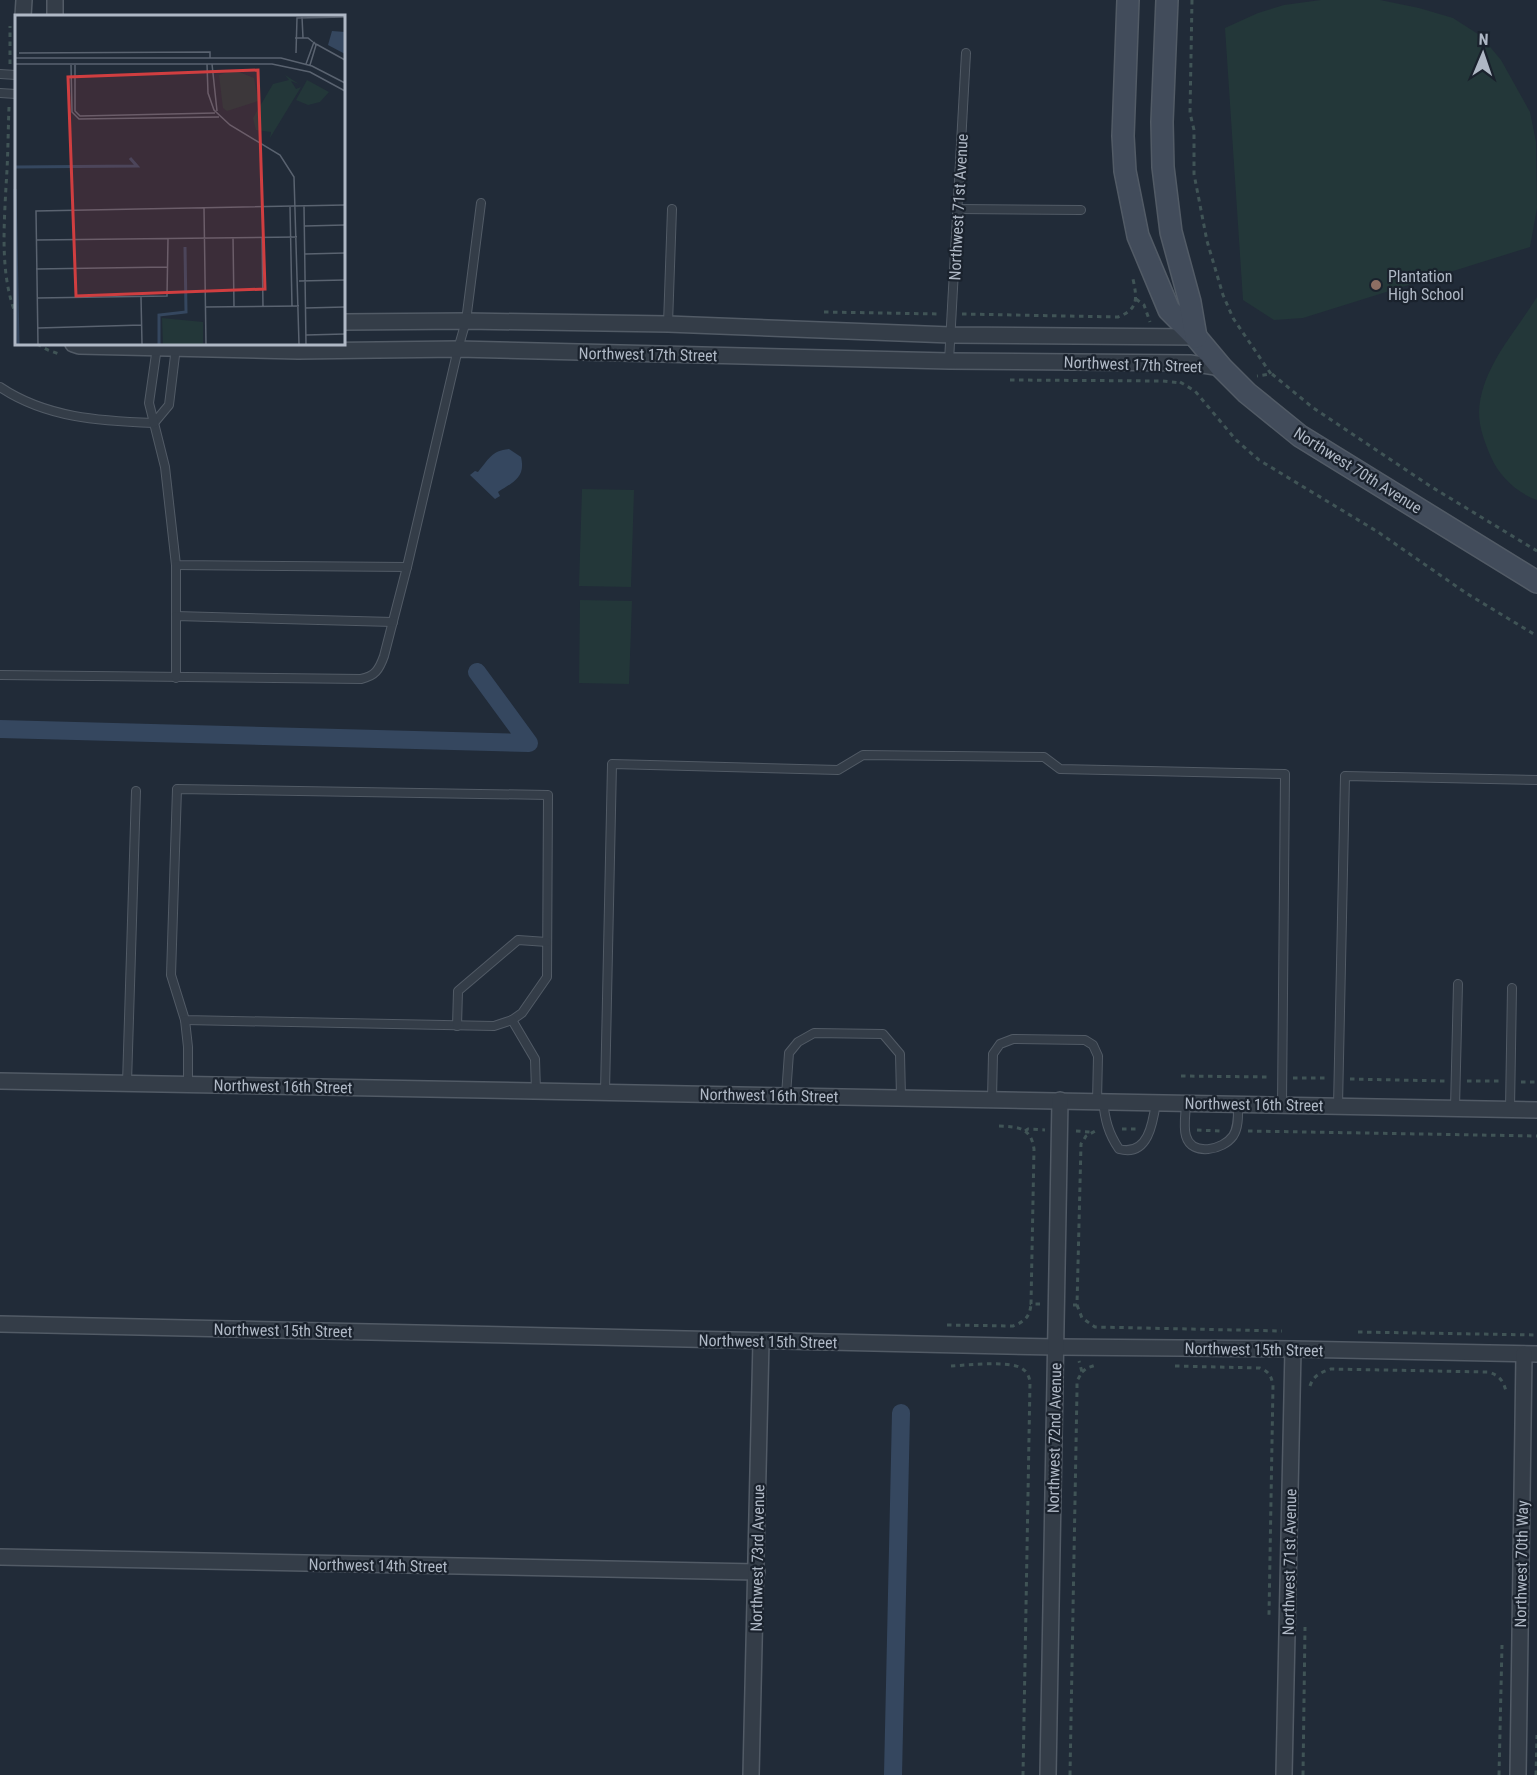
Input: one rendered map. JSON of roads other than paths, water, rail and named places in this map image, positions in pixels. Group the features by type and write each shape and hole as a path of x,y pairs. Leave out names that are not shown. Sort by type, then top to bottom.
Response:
{"street":[{"path":"18,15 24,0"},
{"name":"Northwest 70th Avenue","path":"1128,0 1123,136 1125,171 1138,236 1169,310 1247,393 1300,436 1537,582"},
{"path":"1167,0 1162,122 1163,167 1171,232 1190,302 1196,337"},
{"name":"Northwest 17th Street","path":"345,322 668,324 951,335 1196,337"},
{"name":"Northwest 17th Street","path":"76,345 458,349 949,362 1190,363 1228,373"},
{"name":"Northwest 16th Street","path":"0,1081 1537,1110"},
{"name":"Northwest 72nd Avenue","path":"1048,1775 1060,1100"},
{"name":"Northwest 15th Street","path":"0,1324 1056,1347 1531,1354"},
{"name":"Northwest 73rd Avenue","path":"751,1775 760,1341"},
{"name":"Northwest 71st Avenue","path":"1284,1775 1293,1349"},
{"name":"Northwest 70th Way","path":"1518,1775 1531,1354"},
{"name":"Northwest 14th Street","path":"0,1557 757,1572"}],"lane":[{"name":"Northwest 71st Avenue","path":"949,362 966,53"},
{"path":"0,74 13,75"},
{"path":"0,93 13,94"},
{"path":"0,675 361,679 372,676 380,667 393,622 466,321 481,203"},
{"path":"668,324 672,209"},
{"path":"957,209 1081,210"},
{"path":"158,346 149,403 165,467 176,565 176,678"},
{"path":"154,423 169,405 175,346"},
{"path":"0,387 17,399 52,412 87,418 154,423"},
{"path":"176,565 407,567"},
{"path":"176,616 393,622"},
{"path":"605,1092 612,764 838,770 863,755 1044,758 1060,769 1285,774 1282,1104"},
{"path":"1338,1106 1345,776 1537,780"},
{"path":"185,1020 457,1026 494,1026 512,1020 522,1012 547,977 548,795 177,789 171,975 185,1020 188,1084"},
{"path":"127,1083 136,791"},
{"path":"457,1026 458,991 518,940 547,942"},
{"path":"1455,1108 1458,984"},
{"path":"1510,1109 1512,987"},
{"path":"512,1020 535,1059 536,1091"},
{"path":"786,1095 789,1053 798,1042 814,1033 883,1034 900,1054 901,1097"},
{"path":"992,1099 993,1054 1000,1044 1013,1039 1084,1040 1093,1045 1098,1056 1100,1101 1108,1129 1119,1149 1127,1151 1145,1141 1153,1122 1156,1102"},
{"path":"1186,1102 1186,1135 1195,1147 1205,1150 1217,1148 1234,1135 1238,1104"}],"water":[{"path":"509,449 521,457 522,470 517,479 498,492 500,496 495,499 470,475 475,471 478,472 494,454"}],"waterway":[{"path":"0,729 529,743 477,672"},
{"path":"893,1775 901,1413"}],"place":[{"name":"Plantation High School","path":"1376,285"}]}
